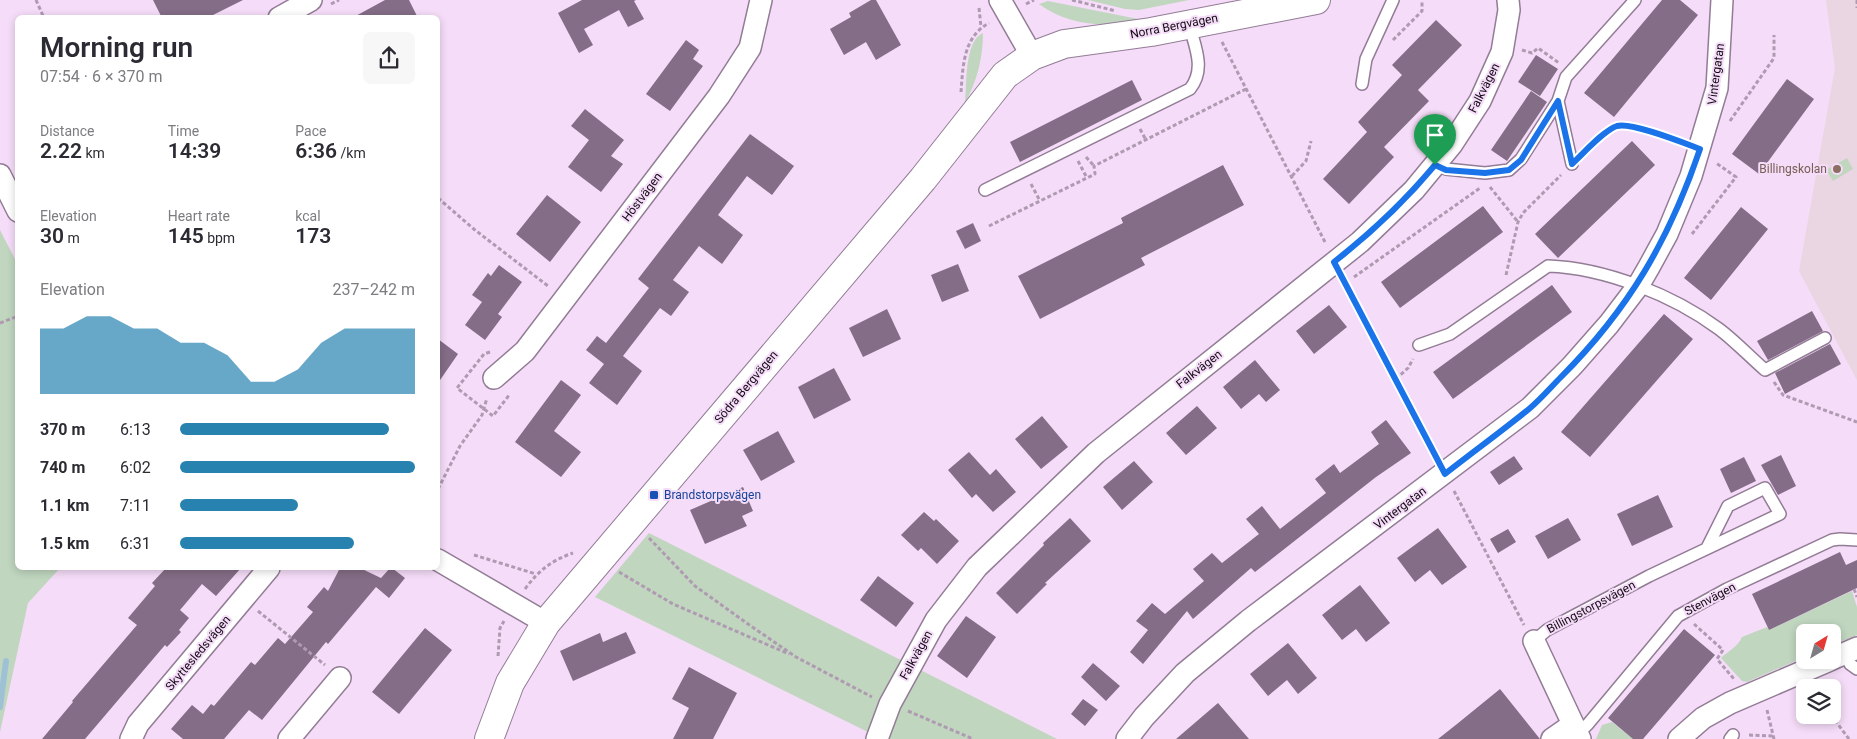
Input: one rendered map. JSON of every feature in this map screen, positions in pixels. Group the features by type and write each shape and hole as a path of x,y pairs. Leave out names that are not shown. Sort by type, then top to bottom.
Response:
{"street":[{"path":"284,15 312,0"},
{"name":"Höstvägen","path":"494,378 524,351 719,96 750,48 761,0"},
{"path":"1000,0 1032,56"},
{"name":"Norra Bergvägen","path":"1032,56 1064,44 1151,32 1316,0"},
{"name":"Falkvägen","path":"877,739 890,704 936,620 978,567 1096,453 1360,242 1414,190 1452,144 1480,101 1502,52 1509,10 1508,0"},
{"name":"Vintergatan","path":"1127,739 1144,717 1185,673 1248,622 1530,408 1572,366 1609,324 1638,286 1667,234 1705,154 1717,88 1722,0"},
{"name":"Södra Bergvägen","path":"489,739 510,683 546,623 924,179 1005,76 1032,56"},
{"path":"0,176 15,205"},
{"path":"440,561 546,623"},
{"name":"Skyttesledsvägen","path":"131,739 138,724 267,570"},
{"name":"Billingstorpsvägen","path":"1534,641 1576,733"},
{"path":"1680,739 1703,718 1730,703 1844,658"},
{"path":"289,739 340,678"},
{"path":"1552,739 1576,733"}],"lane":[{"path":"1362,84 1366,58 1393,0"},
{"path":"1435,165 1446,170 1485,173 1509,170 1521,160 1558,101 1566,78 1635,0"},
{"path":"985,190 1190,89 1197,81 1199,68 1189,24"},
{"path":"1558,101 1572,164"},
{"path":"1419,345 1450,334 1548,266 1566,267 1597,273 1638,286 1694,313 1720,330 1765,370 1826,338"},
{"name":"Billingstorpsvägen","path":"1534,641 1547,630 1650,576 1780,514 1765,488 1728,506 1707,548"},
{"name":"Stenvägen","path":"1576,733 1588,724 1678,616 1727,590 1832,540 1857,540"}],"path":[{"path":"36,0 43,15"},
{"path":"1390,44 1422,11 1422,0"},
{"path":"1857,0 1857,8"},
{"path":"979,2 982,27"},
{"path":"1725,128 1774,58 1774,35"},
{"path":"1220,38 1292,176 1334,262 1524,626 1534,641"},
{"path":"1515,48 1532,54 1538,48 1572,72"},
{"path":"989,226 1094,174 1094,166 1246,89"},
{"path":"1501,298 1518,222 1523,213 1572,164 1610,130 1618,126 1636,128 1705,154 1736,177 1688,238"},
{"path":"1292,176 1306,161 1311,141"},
{"path":"1354,277 1487,183 1518,222"},
{"path":"440,200 474,230 554,291"},
{"path":"0,323 15,317"},
{"path":"1396,379 1408,368 1419,345"},
{"path":"1765,370 1783,395 1857,422"},
{"path":"440,485 460,446 482,415 494,378"},
{"path":"648,537 695,586 796,657"},
{"path":"473,555 536,574"},
{"path":"618,572 673,604 796,657 878,700"},
{"path":"1854,590 1857,597"},
{"path":"243,600 340,678"},
{"path":"1688,619 1723,650 1717,659 1739,685"},
{"path":"1731,737 1774,738 1766,704"},
{"path":"900,707 973,739"},
{"path":"1838,724 1849,739"}],"shaded area":[{"name":"Billingskolan","path":"1826,0 1857,0 1857,380 1799,271 1835,68"}],"green space":[{"path":"1088,0 1189,0 1139,10 1125,9"},
{"path":"1048,1 1138,19 1113,24 1074,21 1062,17 1039,4"},
{"path":"983,33 978,69 965,103 969,54 972,45"},
{"path":"1847,158 1853,169 1833,181 1826,170"},
{"path":"0,230 15,259 15,570 58,570 28,603 0,732"},
{"path":"649,533 1057,739 882,739 595,597"},
{"path":"1852,591 1857,607 1857,635 1841,642 1841,624 1796,624 1796,661 1747,682 1742,681 1721,658 1742,637 1767,627 1769,630"},
{"path":"1612,722 1633,739 1596,739 1602,725"}],"building":[{"path":"153,0 243,0 213,15 160,15"},
{"path":"385,0 409,0 416,15 358,15"},
{"path":"582,0 636,0 634,1 644,19 628,27 619,10 584,29 593,45 579,53 558,13"},
{"path":"871,0 876,0 901,45 876,60 866,42 844,55 830,29 851,17 849,13"},
{"path":"1662,0 1680,0 1698,15 1614,117 1584,93"},
{"path":"1436,20 1462,45 1418,90 1429,101 1384,147 1394,157 1349,204 1323,179 1367,132 1358,122 1402,75 1392,65"},
{"path":"686,40 699,50 693,59 703,66 670,111 646,94"},
{"path":"1536,55 1558,69 1540,96 1518,82"},
{"path":"1787,79 1814,99 1759,174 1732,154"},
{"path":"1132,80 1142,100 1020,162 1010,142"},
{"path":"1531,91 1547,102 1507,161 1491,150"},
{"path":"585,109 624,140 611,156 623,164 601,192 568,167 589,140 571,126"},
{"path":"750,134 794,166 772,195 747,176 718,215 743,235 722,264 699,246 673,280 689,292 671,316 660,308 623,356 642,371 617,405 589,383 604,364 586,350 597,336 606,343 649,288 638,279"},
{"path":"1632,141 1655,165 1558,258 1535,234"},
{"path":"1223,165 1244,205 1141,258 1145,265 1040,319 1018,276 1123,223 1121,218"},
{"path":"547,195 581,222 550,262 516,234"},
{"path":"1483,206 1503,232 1400,308 1381,282"},
{"path":"1741,207 1768,229 1711,300 1684,278"},
{"path":"973,223 981,241 965,249 956,231"},
{"path":"958,264 969,291 942,302 931,275"},
{"path":"499,265 522,282 498,314 502,317 485,340 465,325 482,302 472,295 488,273 491,276"},
{"path":"1552,285 1572,312 1453,399 1433,372"},
{"path":"1329,305 1347,327 1314,354 1296,331"},
{"path":"887,309 901,339 863,357 849,328"},
{"path":"1812,311 1823,331 1768,360 1757,341"},
{"path":"1664,314 1693,339 1590,457 1561,432"},
{"path":"440,340 458,354 440,380"},
{"path":"1830,344 1841,364 1785,394 1775,373"},
{"path":"1255,360 1280,390 1266,402 1259,394 1241,409 1223,387"},
{"path":"834,368 851,400 814,419 798,387"},
{"path":"561,380 581,395 554,431 581,452 561,477 515,442"},
{"path":"1197,406 1217,428 1186,455 1166,433"},
{"path":"1042,416 1068,447 1041,469 1015,439"},
{"path":"1386,420 1411,453 1376,477 1255,572 1251,568 1193,619 1187,611 1143,664 1130,652 1148,630 1136,621 1152,603 1165,614 1204,581 1193,569 1212,553 1222,563 1259,534 1246,519 1262,506 1280,529 1326,493 1315,479 1334,464 1340,473 1379,444 1371,432"},
{"path":"778,431 795,462 761,481 743,450"},
{"path":"969,452 990,475 996,469 1016,492 993,512 976,494 972,498 948,470"},
{"path":"1781,455 1796,486 1778,495 1761,465"},
{"path":"1514,456 1523,469 1499,485 1490,472"},
{"path":"1744,457 1756,481 1731,493 1720,469"},
{"path":"1134,461 1153,482 1122,510 1103,487"},
{"path":"743,487 753,511 742,516 747,526 705,544 690,510"},
{"path":"1658,495 1673,527 1632,546 1617,514"},
{"path":"924,512 934,521 936,519 959,541 937,564 921,548 918,551 901,535"},
{"path":"1070,518 1091,541 1045,583 1047,584 1017,614 996,593 1044,545 1043,543"},
{"path":"1568,518 1581,540 1548,559 1535,536"},
{"path":"1438,528 1467,567 1442,585 1430,570 1415,582 1397,558"},
{"path":"1508,529 1516,542 1498,553 1490,539"},
{"path":"1840,552 1846,565 1857,560 1857,588 1769,630 1752,594"},
{"path":"164,570 239,570 216,596 202,584 180,610 189,618 179,630 181,632 167,647 165,645 85,739 42,739 137,625 128,618 155,586 152,583"},
{"path":"339,570 364,570 381,578 388,570 395,570 405,578 389,598 376,587 328,644 326,642 262,720 249,710 224,739 183,739 171,729 192,705 203,714 211,704 214,706 251,662 255,665 278,638 285,644 313,612 307,607 324,587 328,591"},
{"path":"878,576 914,603 896,627 860,600"},
{"path":"1360,585 1390,623 1366,642 1356,629 1342,640 1322,615"},
{"path":"966,616 996,637 967,678 937,656"},
{"path":"425,628 452,650 399,714 372,692"},
{"path":"1684,629 1715,655 1643,739 1633,739 1608,718"},
{"path":"626,632 636,653 573,681 560,651 600,633 603,642"},
{"path":"1288,643 1317,678 1298,694 1287,680 1268,696 1250,674"},
{"path":"1093,663 1120,686 1106,701 1081,677"},
{"path":"689,667 737,693 713,739 673,739 689,708 672,699"},
{"path":"1500,689 1540,739 1438,739 1457,724"},
{"path":"1083,699 1098,710 1085,726 1071,714"},
{"path":"1218,703 1249,739 1176,739"}],"waterway":[{"path":"0,707 6,661"}],"place":[{"name":"Billingskolan","path":"1837,169"},
{"name":"Brandstorpsvägen","path":"654,495"}],"route":[{"path":"1558,101 1572,164 1610,130 1618,126 1636,128 1700,149 1667,234 1638,286 1609,324 1572,366 1530,408 1445,474 1334,262 1360,242 1414,190 1435,165 1446,170 1485,173 1509,170 1521,160 1558,101"}]}
